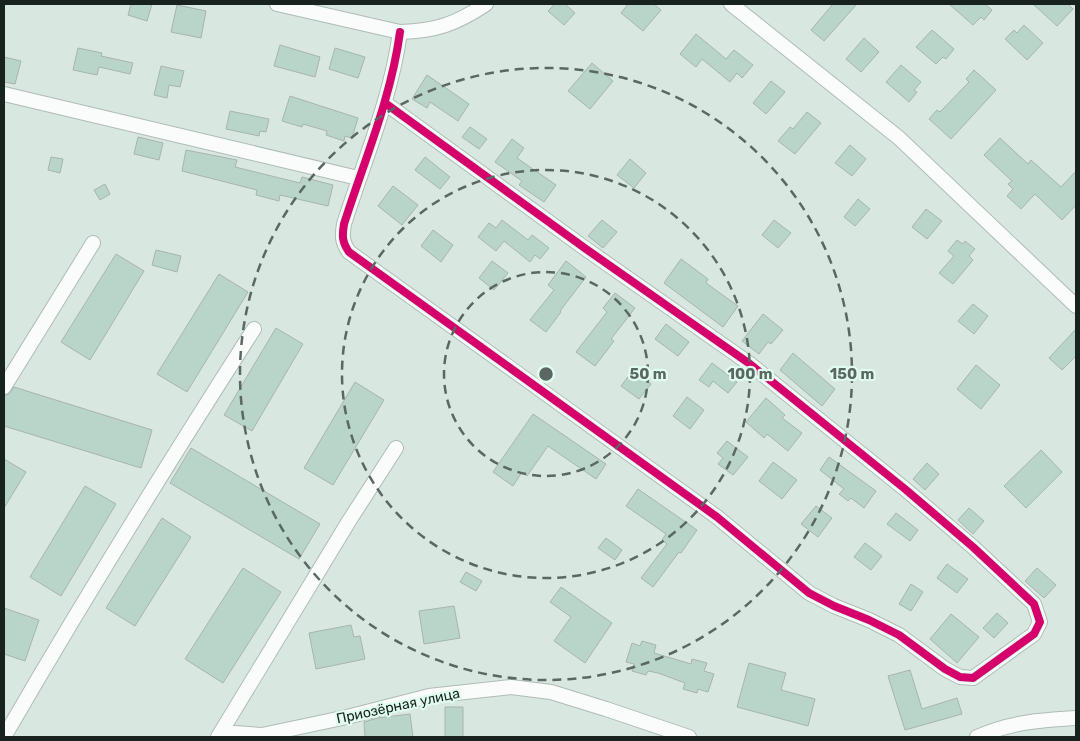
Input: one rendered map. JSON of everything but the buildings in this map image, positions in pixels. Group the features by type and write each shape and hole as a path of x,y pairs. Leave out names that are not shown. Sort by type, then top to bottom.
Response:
{"street":[{"path":"277,4 400,32 421,31 440,27 464,18 486,4"},
{"path":"731,4 899,138 1076,306"},
{"path":"385,103 586,249 750,364 905,488 973,547 1034,604 1040,622 1034,634 973,678 960,677 945,669 899,635 808,593 718,517 349,252 343,244 344,224 358,178 385,103 400,32"},
{"path":"4,94 358,178"},
{"path":"4,387 93,243"},
{"path":"4,737 81,606 254,329"},
{"path":"219,735 349,521 396,448"},
{"name":"Приозёрная улица","path":"219,735 262,735 347,717 429,696 511,687 552,692 689,737"},
{"path":"978,737 998,728 1032,721 1076,718"}],"cycle path":[{"path":"385,103 586,249 750,364 905,489 973,547 1034,604 1040,622 1034,634 973,678 960,677 945,669 899,635 809,593 717,517 349,252 343,239 344,224 384,106 400,32"}]}
